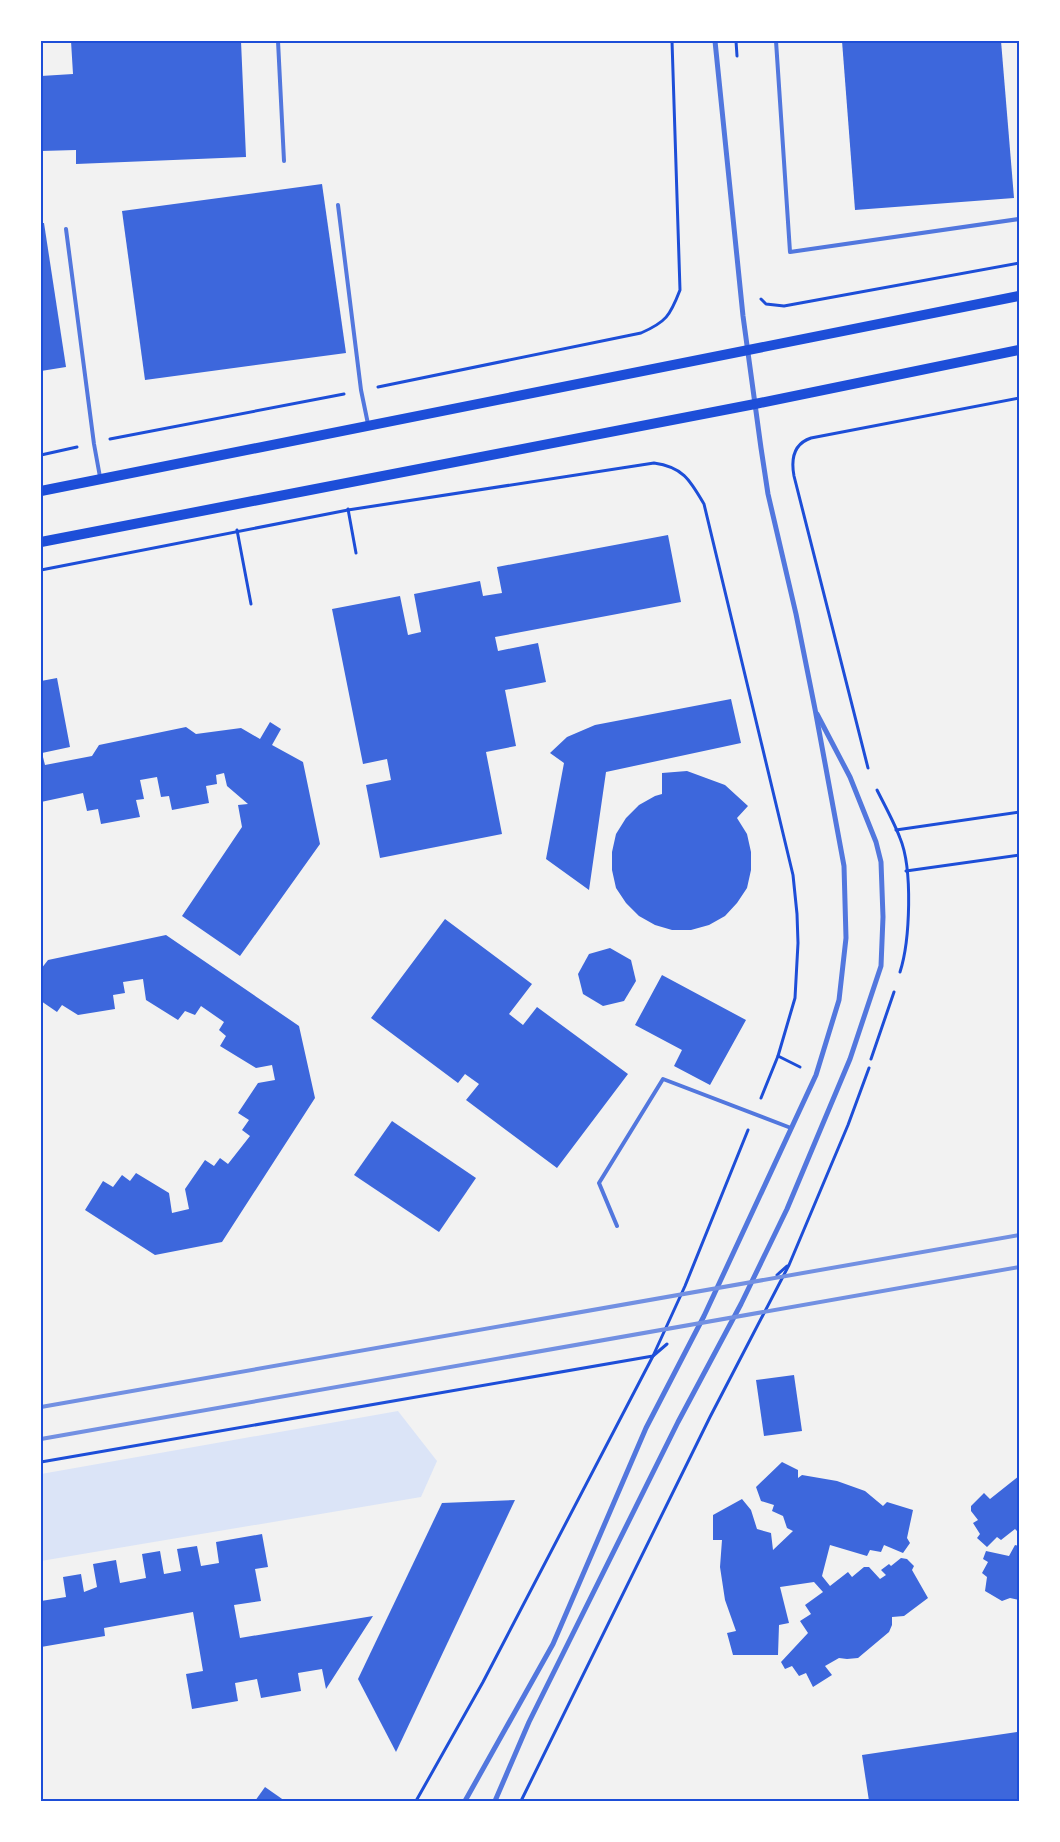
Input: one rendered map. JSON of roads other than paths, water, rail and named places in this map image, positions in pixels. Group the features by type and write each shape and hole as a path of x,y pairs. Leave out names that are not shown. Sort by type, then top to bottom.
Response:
{"main road":[{"path":"41,491 1019,296"},
{"path":"41,542 754,404 1019,350"}],"street":[{"path":"465,1801 554,1644 646,1428 704,1316 816,1075 839,1000 846,938 844,866 796,614 768,494 754,404 715,41"},
{"path":"495,1801 529,1722 678,1422 741,1304 787,1208 850,1059 881,966 883,917 880,862 876,842 850,777 815,709"}],"lane":[{"path":"278,41 284,160"},
{"path":"776,41 790,252 1019,219"},
{"path":"338,205 361,390 368,426"},
{"path":"66,229 93,434 101,480"},
{"path":"617,1226 599,1183 663,1079 791,1128"}],"railway":[{"path":"41,1407 1019,1235"},
{"path":"41,1439 1019,1267"}]}
